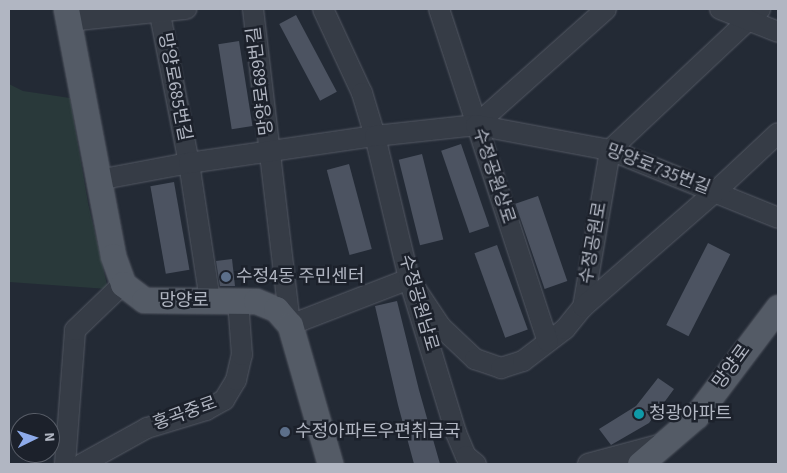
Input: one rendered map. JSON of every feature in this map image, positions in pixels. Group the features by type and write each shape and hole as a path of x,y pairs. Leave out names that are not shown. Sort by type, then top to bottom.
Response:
{"main road":[{"name":"망양로","path":"68,15 113,256 124,284 144,300 256,301 276,309 290,325 330,464"},
{"name":"망양로","path":"640,464 696,416 778,307"}],"street":[{"name":"망양로685번길","path":"186,9 160,10 189,163 210,301"},
{"name":"망양로689번길","path":"253,9 290,325"},
{"name":"수정공원남로","path":"322,9 362,94 375,136 410,279 456,433 466,456 476,464"},
{"name":"수정공원상로","path":"439,9 548,342"},
{"path":"375,136 476,125 606,9"},
{"path":"720,9 753,14 778,32"},
{"name":"망양로","path":"68,15 160,10"},
{"path":"610,150 753,14"},
{"name":"망양로735번길","path":"476,125 610,150 778,218"},
{"path":"583,307 715,192 778,133"},
{"name":"망양로689번길","path":"269,152 375,136"},
{"name":"수정공원로","path":"410,279 442,328 475,358 501,368 524,361 565,329 583,307 610,150"},
{"name":"망양로685번길","path":"189,163 269,152"},
{"path":"98,180 189,163"},
{"path":"290,325 410,279"},
{"path":"65,464 75,330 124,284"},
{"name":"홍곡중로","path":"82,464 147,428 206,410 224,400 236,380 242,355 238,301"},
{"path":"588,464 666,443"}],"shaded area":[{"path":"9,84 23,91 70,98 88,203 108,289 9,282"}],"building":[{"path":"296,15 337,92 320,101 279,24"},
{"path":"239,41 252,126 232,129 218,44"},
{"path":"461,144 489,226 469,233 441,151"},
{"path":"422,154 443,239 420,245 399,160"},
{"path":"349,164 372,249 350,255 327,170"},
{"path":"174,182 189,270 166,274 150,186"},
{"path":"538,196 567,281 545,289 515,204"},
{"path":"708,243 730,254 689,336 666,325"},
{"path":"497,245 528,330 505,338 474,253"},
{"name":"수정4동 주민센터","path":"232,259 235,286 220,286 216,261"},
{"path":"397,301 440,464 414,464 398,405 375,306"},
{"name":"청광아파트","path":"658,378 674,389 649,423 611,445 599,429 636,406"}],"place":[{"name":"수정4동 주민센터","path":"226,277"},
{"name":"청광아파트","path":"639,414"},
{"name":"수정아파트우편취급국","path":"285,432"}]}
